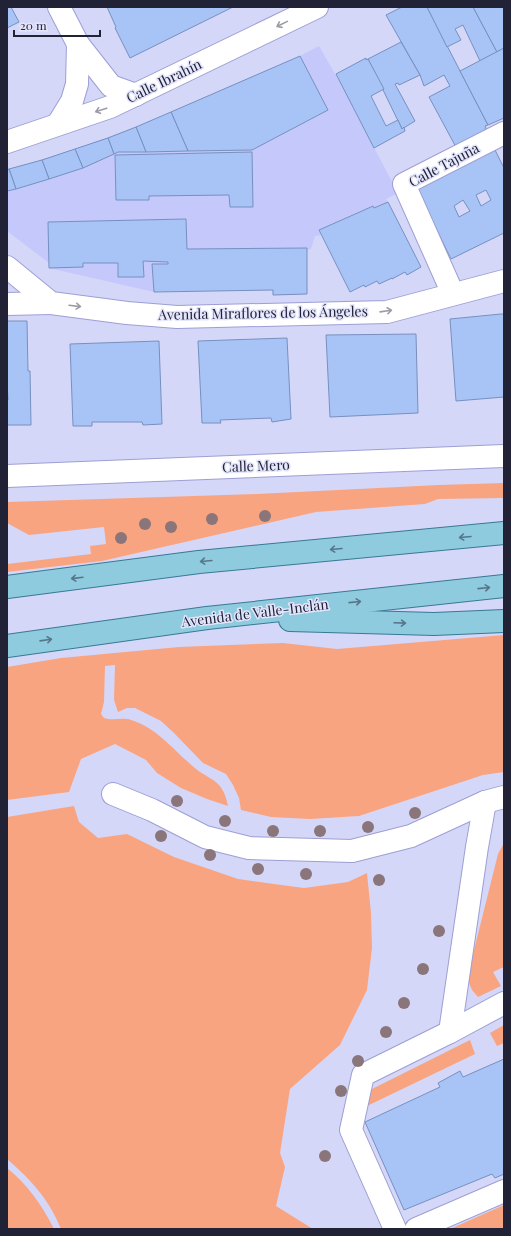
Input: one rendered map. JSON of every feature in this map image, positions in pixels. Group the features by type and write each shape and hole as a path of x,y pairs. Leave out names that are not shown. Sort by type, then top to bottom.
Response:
{"main road":[{"path":"7,587 199,562 504,533"},
{"name":"Avenida de Valle-Inclán","path":"7,646 207,618 504,586"},
{"path":"207,618 434,624 504,622"}],"street":[{"path":"59,7 78,44 111,86 136,95"},
{"name":"Calle Ibrahín","path":"7,142 110,107 317,7"},
{"path":"58,124 72,101 77,84 78,44"},
{"name":"Calle Tajuña","path":"453,294 404,184 504,133"},
{"path":"7,267 52,303"},
{"name":"Avenida Miraflores de los Ángeles","path":"7,304 52,303 127,313 177,317 387,312 504,281"},
{"name":"Calle Mero","path":"7,476 504,456"},
{"path":"113,794 152,810 205,837 249,848 352,851 411,836 495,799"},
{"path":"450,1032 476,855 495,799"},
{"path":"395,1229 351,1130 362,1075 450,1032 504,1003"},
{"path":"416,1229 504,1191"}],"shaded area":[{"path":"319,46 352,103 351,104 398,193 386,199 388,202 374,208 372,207 319,230 321,235 315,236 311,249 307,250 273,295 272,290 154,292 49,268 49,263 7,231 7,170 63,153 136,127 300,56"},
{"path":"504,483 504,498 438,499 425,504 316,512 102,561 7,572 7,564 91,554 90,546 106,544 104,527 29,535 7,523 7,502 257,494"},
{"path":"504,635 504,772 483,775 359,816 310,819 271,817 241,810 239,798 226,774 203,763 161,721 135,708 127,708 118,712 114,700 115,665 105,666 104,702 101,714 104,718 128,719 141,724 159,735 200,772 218,784 222,789 228,806 181,788 157,773 146,760 115,744 81,759 69,792 7,800 7,667 61,658 179,647 283,643 337,649"},
{"path":"74,806 79,822 98,838 127,834 174,857 238,879 304,888 348,882 367,873 371,913 372,948 367,990 340,1045 290,1089 280,1153 285,1167 276,1206 313,1229 61,1229 45,1199 24,1175 7,1159 7,817"},
{"path":"504,843 504,967 493,972 501,986 478,997 472,990 467,978 498,854"},
{"path":"504,1025 504,1043 497,1046 490,1033"},
{"path":"470,1040 475,1054 365,1107 370,1090"},
{"path":"7,1168 22,1181 34,1196 54,1229 7,1229"},
{"path":"504,1205 504,1229 450,1229"}],"building":[{"path":"7,7 11,7 19,22 7,28"},
{"path":"107,7 233,7 130,58 115,28 116,27"},
{"path":"402,7 427,7 488,125 485,126 486,128 481,137 457,149 429,97 450,86 444,75 424,86 420,75 386,15"},
{"path":"427,7 473,7 497,52 480,61 463,25 455,29 461,40 447,47"},
{"path":"473,7 504,7 504,48 497,52"},
{"path":"401,42 420,75 399,85 398,83 395,84 415,121 402,129 368,59"},
{"path":"504,48 504,118 488,125 460,71"},
{"path":"300,56 328,110 252,150 188,151 171,112"},
{"path":"366,58 366,60 368,59 384,89 371,96 386,126 398,120 402,129 404,127 405,131 374,148 336,74"},
{"path":"171,112 188,151 146,152 136,127"},
{"path":"136,127 146,152 118,152 114,154 108,138"},
{"path":"108,138 114,154 83,168 75,149"},
{"path":"494,148 504,168 504,233 451,259 416,187","holes":["486,190 491,200 481,206 476,195","463,200 470,211 459,217 454,206"]},
{"path":"75,149 83,168 49,179 42,160"},
{"path":"252,152 253,207 230,207 229,195 149,196 149,200 116,200 115,155"},
{"path":"42,160 49,179 16,189 9,169"},
{"path":"9,169 16,189 7,191 7,170"},
{"path":"388,202 421,267 407,275 405,272 379,284 377,281 365,287 364,285 350,292 319,230 373,206 374,208"},
{"path":"186,219 187,249 307,248 307,294 273,295 273,290 154,292 152,264 168,264 168,262 143,261 144,277 118,277 118,263 83,263 83,267 49,268 48,222"},
{"path":"504,314 504,397 456,401 450,319"},
{"path":"7,321 27,321 31,425 7,425"},
{"path":"416,334 418,413 330,417 326,335"},
{"path":"287,338 291,419 272,422 271,418 220,420 221,423 202,423 198,341"},
{"path":"159,341 162,424 143,425 142,422 92,422 92,426 73,426 70,344"},
{"path":"504,1059 504,1174 495,1178 492,1174 404,1210 365,1122 440,1087 438,1083 460,1071 463,1077"}]}
